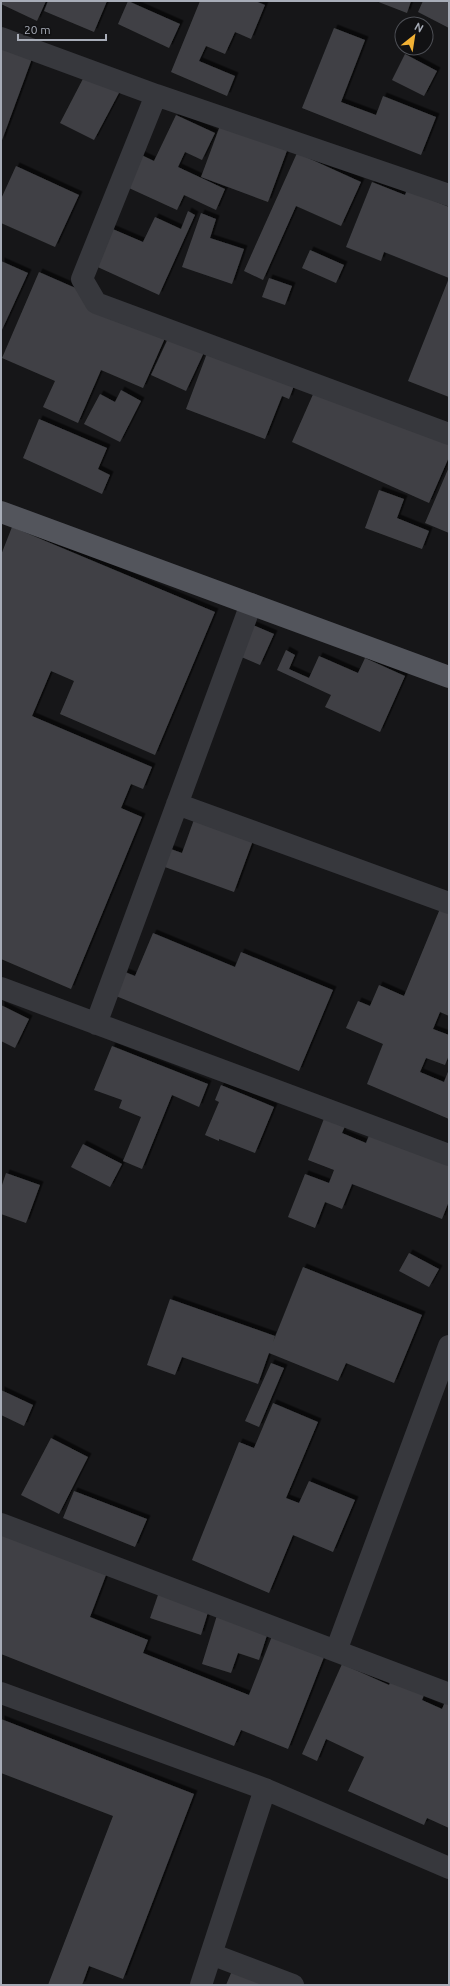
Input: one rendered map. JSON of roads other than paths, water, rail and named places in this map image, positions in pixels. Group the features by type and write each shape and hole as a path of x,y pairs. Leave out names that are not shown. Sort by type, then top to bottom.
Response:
{"main road":[{"path":"3,518 251,604 449,677"}],"street":[{"path":"1,38 156,95 449,195"},
{"path":"156,95 82,279 96,303 449,434"},
{"path":"96,1024 251,604"},
{"path":"177,804 449,903"},
{"path":"1,988 449,1155"},
{"path":"336,1651 449,1346"},
{"path":"1,1524 449,1694"},
{"path":"1,1693 265,1789 449,1868"},
{"path":"201,1985 265,1789"},
{"path":"211,1954 293,1985"}]}
